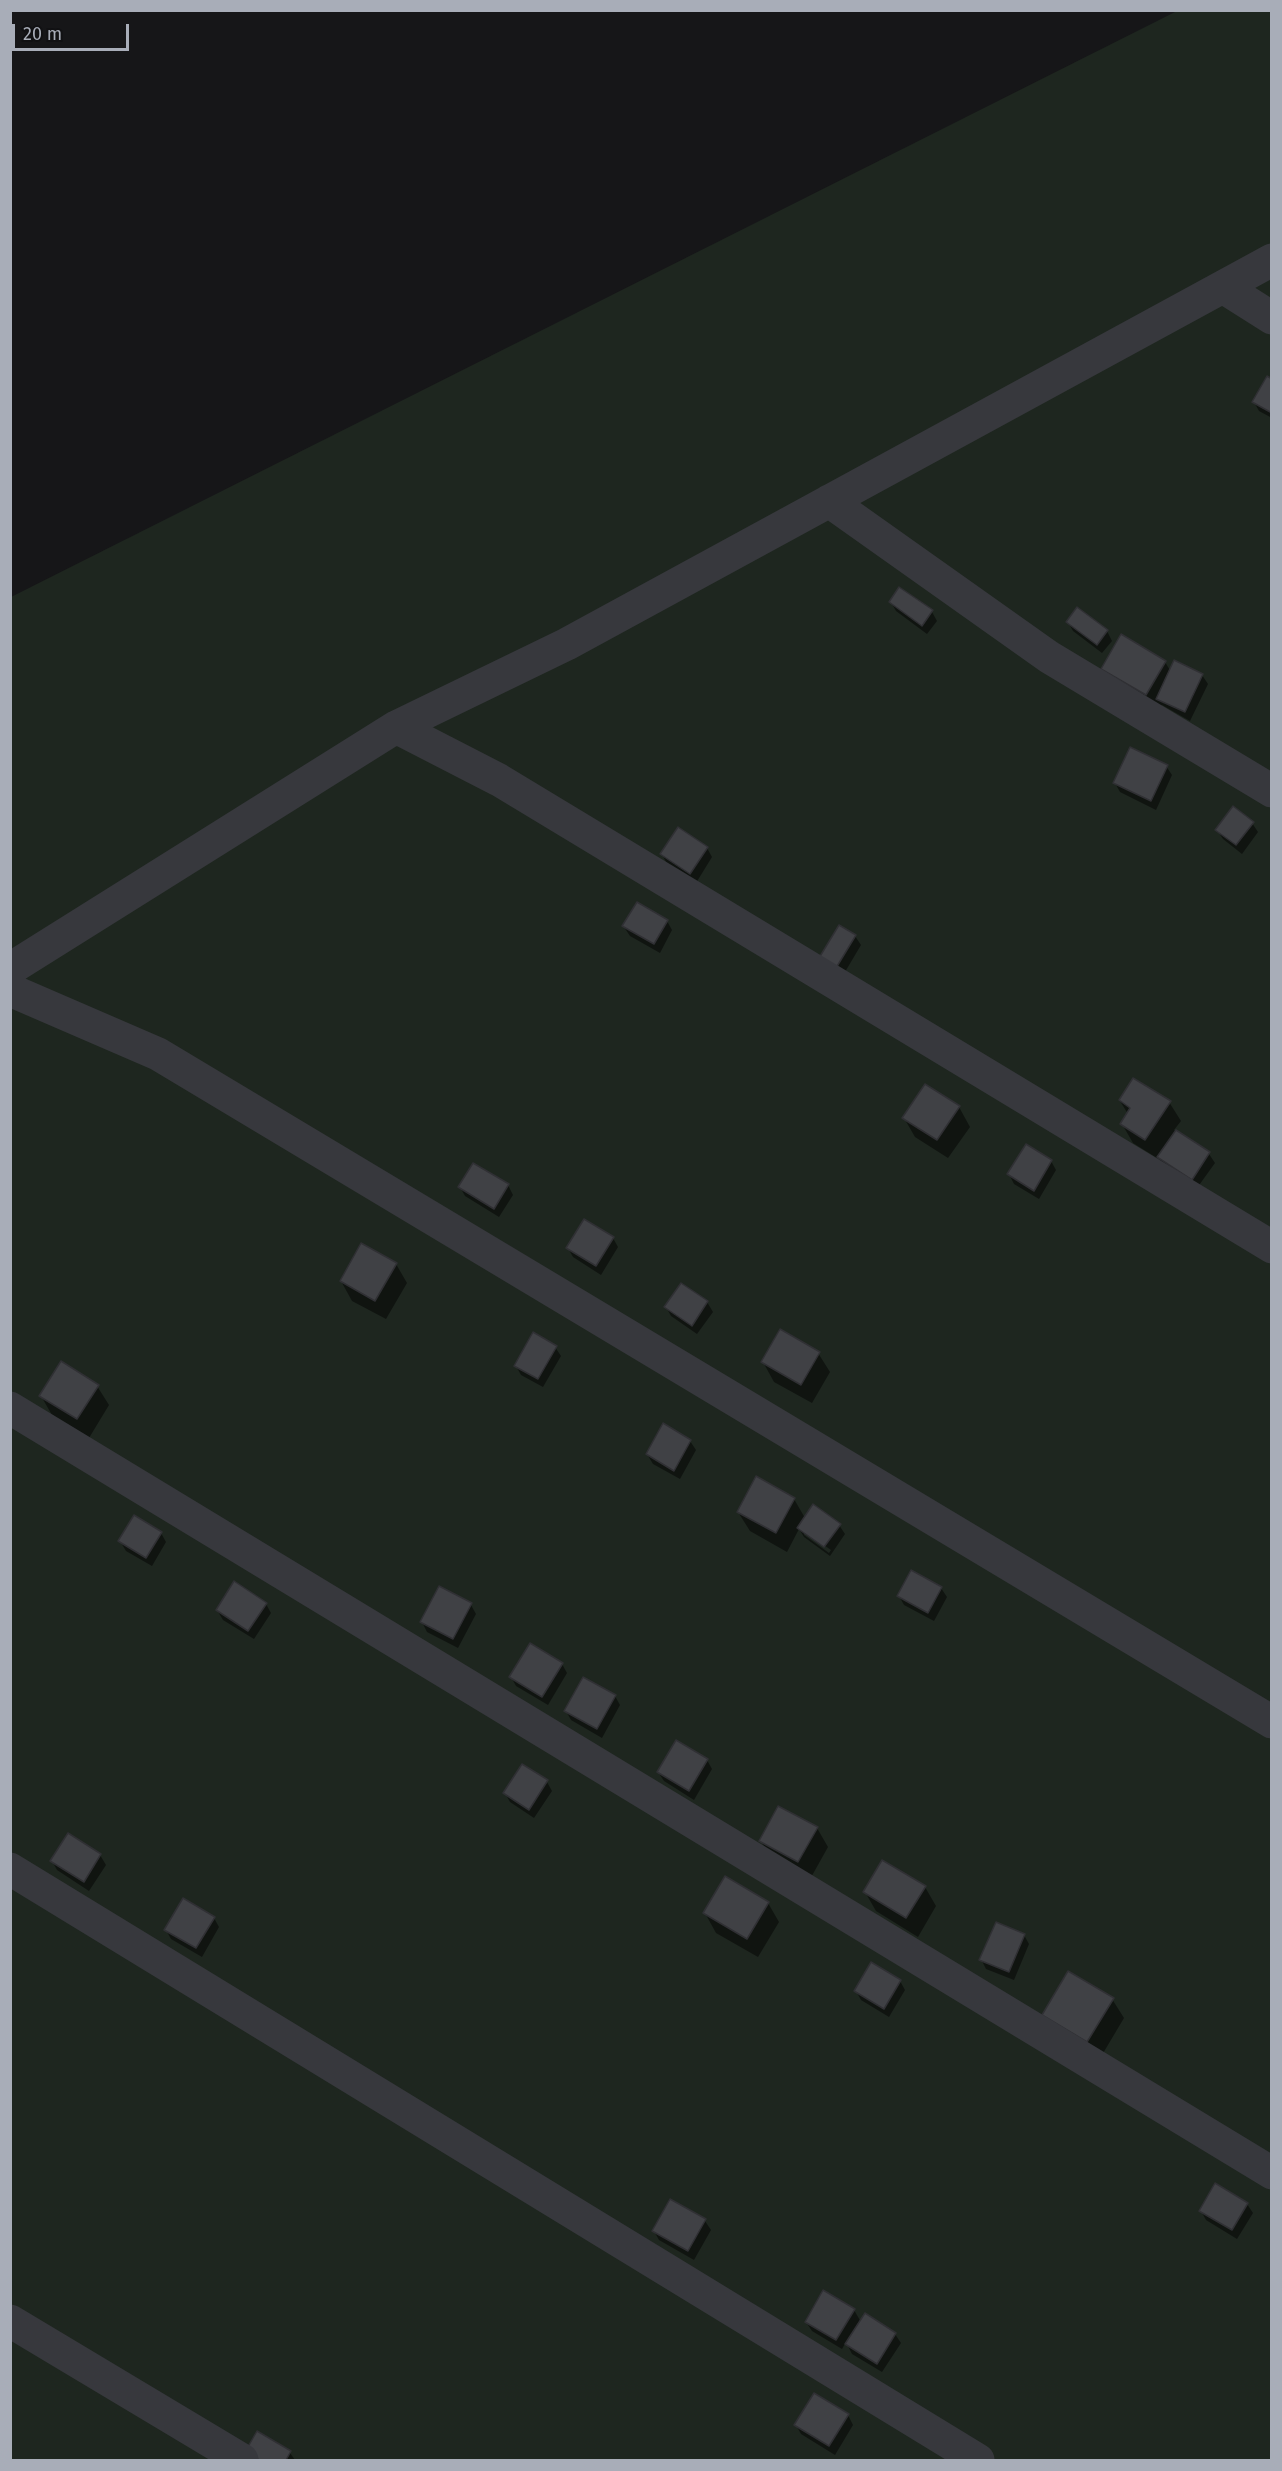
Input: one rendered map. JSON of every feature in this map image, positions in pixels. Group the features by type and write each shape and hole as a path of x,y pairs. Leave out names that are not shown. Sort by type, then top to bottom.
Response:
{"street":[{"path":"10,969 396,727 567,644 1272,260"},
{"path":"1223,287 1272,318"},
{"path":"829,501 1049,657 1272,791"},
{"path":"396,727 499,780 1272,1247"},
{"path":"10,990 158,1054 1272,1722"},
{"path":"10,1408 1272,2173"},
{"path":"10,1869 978,2460"},
{"path":"10,2321 242,2460"}],"shaded area":[{"path":"1177,11 1271,11 1271,2460 11,2460 11,597"}],"building":[{"path":"1267,376 1272,379 1272,413 1252,402"},
{"path":"899,587 933,610 922,626 889,602"},
{"path":"1077,607 1108,630 1097,645 1066,622"},
{"path":"1121,634 1166,661 1146,695 1101,669"},
{"path":"1174,660 1203,674 1185,712 1156,699"},
{"path":"1130,747 1168,765 1151,801 1113,783"},
{"path":"1233,806 1254,822 1236,845 1215,830"},
{"path":"678,827 708,847 690,874 660,854"},
{"path":"637,902 668,920 654,944 622,926"},
{"path":"839,925 856,935 836,968 819,958"},
{"path":"1133,1078 1171,1101 1145,1140 1120,1124 1130,1108 1119,1100"},
{"path":"925,1084 960,1106 937,1140 902,1118"},
{"path":"1176,1130 1210,1152 1192,1180 1157,1157"},
{"path":"1026,1144 1052,1160 1034,1191 1007,1174"},
{"path":"473,1163 509,1184 494,1209 458,1187"},
{"path":"584,1219 614,1237 596,1266 566,1248"},
{"path":"361,1243 397,1263 375,1301 340,1281"},
{"path":"681,1283 708,1301 692,1326 664,1307"},
{"path":"780,1329 820,1352 801,1385 761,1362"},
{"path":"533,1332 557,1346 538,1379 514,1366"},
{"path":"61,1361 99,1385 77,1419 39,1396"},
{"path":"663,1423 691,1440 674,1471 646,1454"},
{"path":"756,1476 795,1498 776,1533 737,1512"},
{"path":"813,1504 841,1524 824,1547 797,1528"},
{"path":"134,1515 162,1532 146,1558 118,1541"},
{"path":"911,1570 942,1587 928,1613 897,1596"},
{"path":"234,1581 267,1603 248,1631 216,1610"},
{"path":"439,1586 472,1603 453,1639 420,1622"},
{"path":"530,1643 563,1663 542,1697 509,1677"},
{"path":"583,1677 616,1695 597,1729 564,1711"},
{"path":"676,1740 708,1759 689,1791 657,1772"},
{"path":"522,1764 548,1780 529,1810 503,1793"},
{"path":"778,1806 818,1827 798,1862 759,1841"},
{"path":"68,1833 101,1854 84,1882 50,1861"},
{"path":"882,1860 926,1886 906,1918 863,1892"},
{"path":"725,1876 769,1902 747,1939 703,1913"},
{"path":"183,1898 215,1917 196,1948 164,1930"},
{"path":"996,1922 1025,1934 1009,1972 979,1960"},
{"path":"871,1962 901,1980 884,2009 854,1991"},
{"path":"1068,1971 1114,1998 1087,2042 1042,2015"},
{"path":"1215,2183 1248,2203 1232,2230 1199,2211"},
{"path":"670,2199 706,2219 688,2251 652,2231"},
{"path":"823,2290 855,2309 836,2340 805,2322"},
{"path":"865,2313 896,2333 877,2364 845,2344"},
{"path":"814,2393 849,2414 829,2446 794,2425"},
{"path":"257,2431 291,2451 286,2460 259,2460 245,2452"}]}
